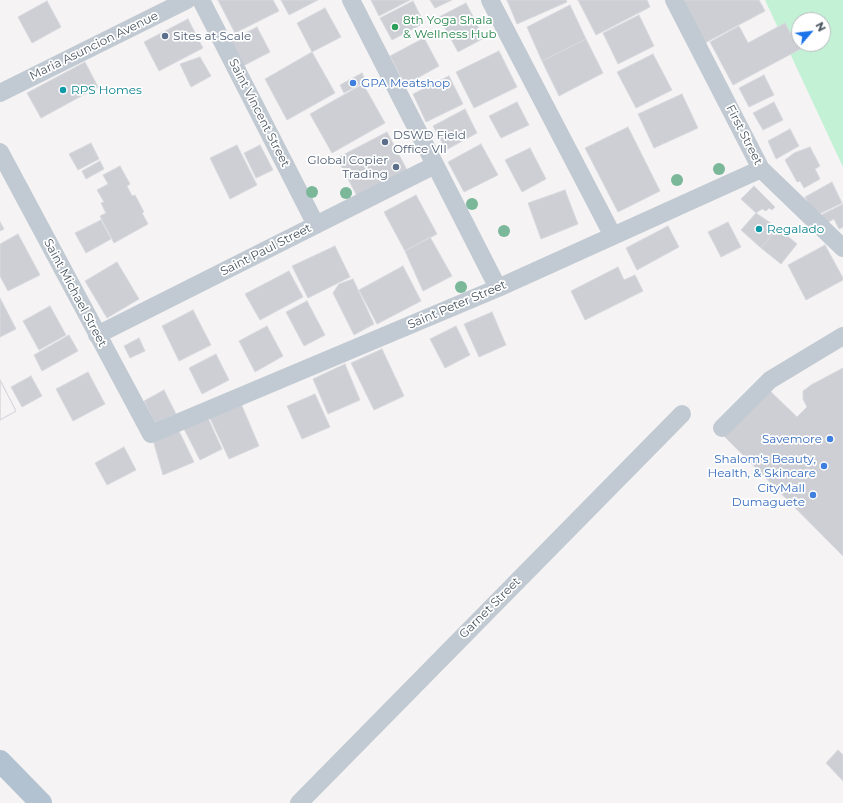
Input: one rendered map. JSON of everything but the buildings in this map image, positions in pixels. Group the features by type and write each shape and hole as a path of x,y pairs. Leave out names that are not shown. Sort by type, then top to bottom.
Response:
{"main road":[{"path":"0,761 41,803"}],"street":[{"name":"Maria Asuncion Avenue","path":"0,93 187,0"},
{"name":"Saint Vincent Street","path":"201,0 316,225"},
{"path":"350,0 498,288"},
{"path":"490,0 613,236"},
{"name":"First Street","path":"674,0 761,169 843,248"},
{"name":"Saint Michael Street","path":"0,152 151,434"},
{"name":"Saint Paul Street","path":"97,335 434,165"},
{"name":"Saint Peter Street","path":"151,434 498,288 761,169"},
{"path":"722,428 770,380 843,336"},
{"name":"Garnet Street","path":"299,803 682,414"}],"green space":[{"path":"765,0 843,0 843,167"}],"place":[{"name":"8th Yoga Shala & Wellness Hub","path":"395,27"},
{"name":"Sites at Scale","path":"165,36"},
{"name":"GPA Meatshop","path":"353,83"},
{"name":"RPS Homes","path":"63,90"},
{"name":"DSWD Field Office VII","path":"385,142"},
{"name":"Global Copier Trading","path":"396,167"},
{"name":"Regalado","path":"759,229"},
{"name":"Savemore","path":"830,439"},
{"name":"Shalom's Beauty, Health, & Skincare","path":"824,466"},
{"name":"CityMall Dumaguete","path":"813,495"}]}
